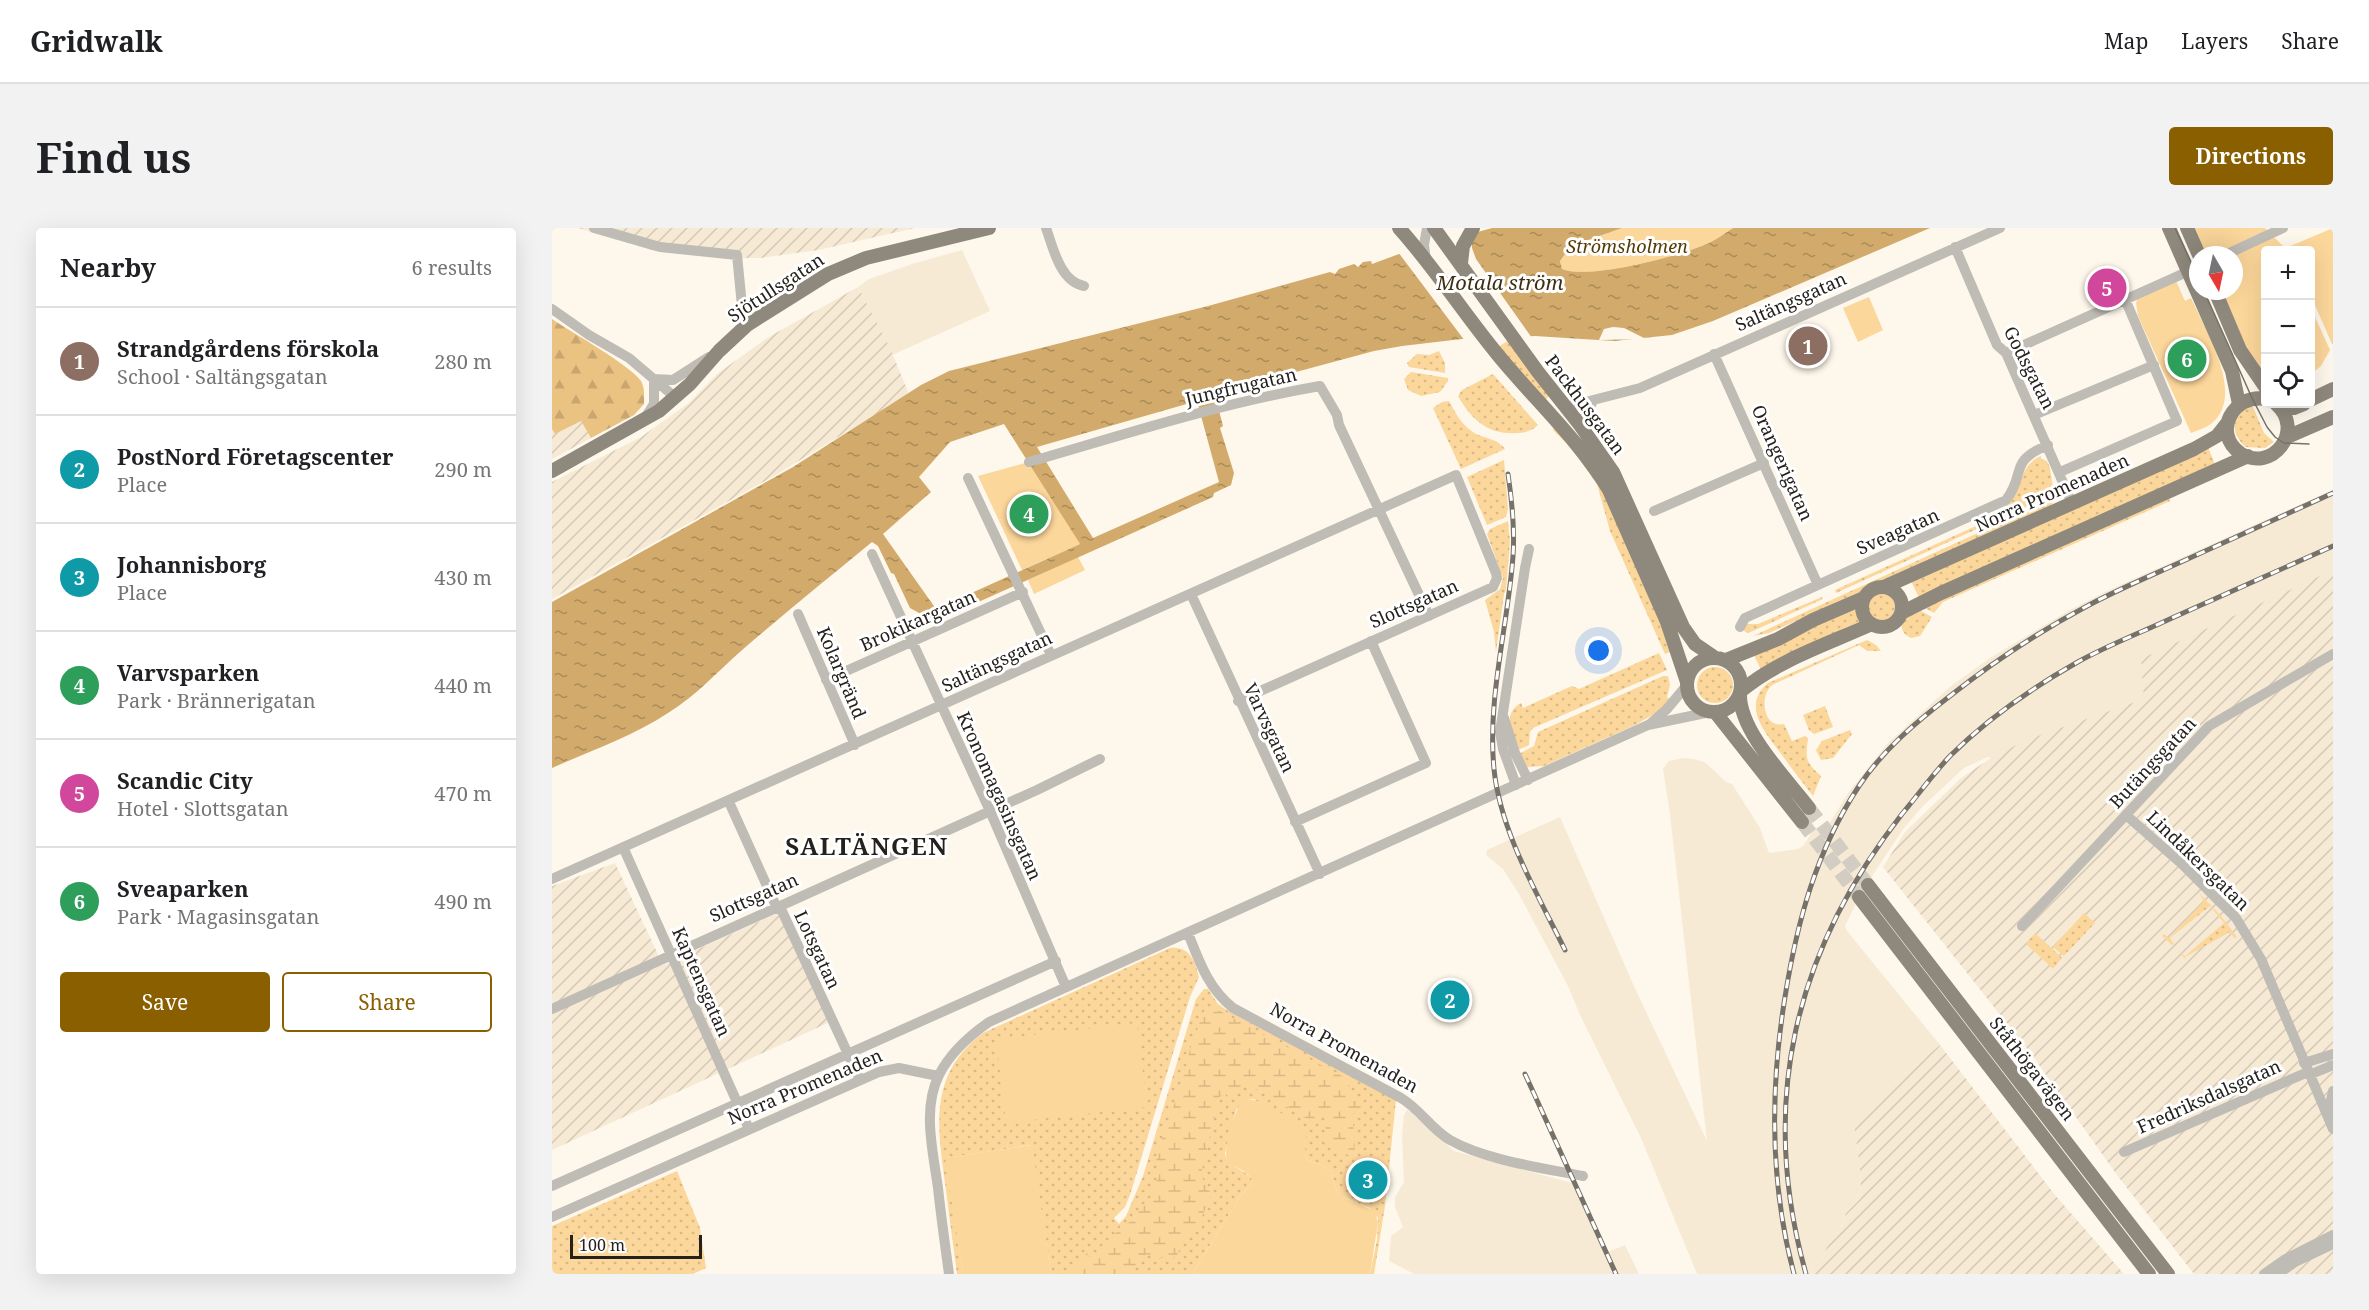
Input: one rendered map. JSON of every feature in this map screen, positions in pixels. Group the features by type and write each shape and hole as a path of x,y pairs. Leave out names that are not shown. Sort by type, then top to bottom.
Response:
{"main road":[{"name":"Sjötullsgatan","path":"552,471 644,421 676,398 719,351 747,325 808,286 852,263 989,228"},
{"path":"1399,228 1420,246"},
{"path":"2169,228 2189,263"},
{"path":"2187,228 2195,246"},
{"name":"Packhusgatan","path":"1434,230 1461,263 1514,339 1613,472 1686,650 1688,680"},
{"path":"1461,263 1463,246 1471,230"},
{"name":"Packhusgatan","path":"1420,246 1426,260 1486,340 1584,452 1599,474 1673,619 1719,657"},
{"path":"2205,300 2232,371 2239,404 2252,398 2261,399"},
{"path":"2219,300 2240,350 2261,382"},
{"path":"2315,391 2333,387"},
{"path":"2315,397 2333,387"},
{"name":"Norra Promenaden","path":"1884,587 2209,442 2228,422 2230,415 2239,404"},
{"path":"2228,422 2230,439 2234,447 2256,458 2272,454 2279,449 2287,437 2288,423 2279,408"},
{"path":"2287,437 2333,417"},
{"path":"1708,711 1730,707 1740,693 1760,676 1779,666 1872,624 1888,626 1895,622 1901,613 1934,596 2248,456"},
{"path":"1802,822 1708,711 1691,698 1688,680 1698,663 1778,639 1813,620 1864,598 1872,590 1884,587 1898,596 1901,602 1901,613"},
{"path":"1864,598 1863,613 1872,624"},
{"path":"1719,657 1739,673 1742,682 1741,710 1747,727 1809,808"},
{"name":"Ståthögavägen","path":"1868,885 2168,1274"},
{"name":"Ståthögavägen","path":"1859,897 2149,1274"}],"street":[{"path":"594,228 660,247 737,255 743,316 747,325"},
{"path":"1046,228 1068,278 1083,286"},
{"name":"Saltängsgatan","path":"1566,407 1640,388 2000,228"},
{"path":"2243,246 2279,229"},
{"path":"1420,246 1434,230"},
{"name":"Godsgatan","path":"1955,248 1997,345 2006,353 2072,503"},
{"path":"2006,353 2189,272"},
{"path":"2060,472 2177,421 2126,299"},
{"path":"552,309 589,335 629,358 676,398"},
{"path":"654,379 666,381 678,378 719,351"},
{"name":"Orangerigatan","path":"1714,354 1818,585"},
{"path":"2034,415 2154,365"},
{"path":"644,421 654,404 654,379"},
{"name":"Jungfrugatan","path":"1029,462 1218,408 1320,386 1337,414 1339,424 1429,616"},
{"path":"1580,425 1593,401"},
{"name":"Sveagatan","path":"1740,627 1745,618 2007,500 2014,491 2020,464 2034,451 2048,445"},
{"path":"1654,511 1764,463"},
{"name":"Saltängsgatan","path":"552,879 729,802 750,790 1456,475"},
{"name":"Slottsgatan","path":"1238,700 1493,587 1497,578 1456,475"},
{"path":"969,478 1051,655"},
{"path":"1516,785 1503,750 1500,732 1524,568 1529,549"},
{"name":"Kronomagasinsgatan","path":"872,554 990,811 1066,987"},
{"name":"Brokikargatan","path":"826,680 912,642 1021,588"},
{"name":"Varvsgatan","path":"1191,594 1320,874"},
{"name":"Kolargränd","path":"798,614 855,745"},
{"path":"1295,822 1426,763 1371,642"},
{"name":"Butängsgatan","path":"2022,926 2209,726 2333,654"},
{"path":"1648,725 1667,709 1688,680"},
{"path":"949,1274 930,1115 931,1099 939,1076 959,1048 989,1022 1648,725 1663,722 1676,713 1708,711"},
{"path":"1503,715 1515,753 1528,780"},
{"name":"Slottsgatan","path":"552,1008 990,811 1100,759"},
{"name":"Lotsgatan","path":"729,802 776,906 782,911 860,1080"},
{"name":"Lindåkersgatan","path":"2126,815 2182,864 2236,918 2261,958 2333,1129"},
{"name":"Kaptensgatan","path":"624,848 748,1129"},
{"name":"Norra Promenaden","path":"1188,933 1208,981 1216,993 1233,1008 1415,1106 1442,1134 1462,1146 1507,1160 1583,1176"},
{"path":"552,1186 847,1052 1056,961"},
{"name":"Fredriksdalsgatan","path":"2124,1152 2307,1070 2333,1054"},
{"name":"Fredriksdalsgatan","path":"2307,1070 2333,1065"},
{"name":"Norra Promenaden","path":"552,1217 879,1072 899,1068 939,1076"},
{"path":"2333,1091 2330,1105 2333,1124"},
{"path":"2264,1274 2284,1260 2333,1235"},
{"path":"2278,1274 2295,1262 2333,1244"}],"shaded area":[{"path":"578,228 915,228 818,250 760,258 723,258 651,250"},
{"path":"962,250 990,311 892,355 858,287 869,279"},
{"path":"858,287 890,348 909,394 774,476 552,599 552,482 641,437 689,403 717,374 767,338"},
{"path":"581,420 591,438 552,459 552,429 555,434"},
{"path":"2333,490 2333,644 2013,769 1988,757 1964,768 1922,807 1904,828 1862,891 1845,926 1940,1045 1873,1100 1854,1126 1860,1168 1861,1198 1846,1213 1841,1228 1827,1247 1820,1262 1810,1266 1812,1274 1697,1274 1641,1138 1568,986 1519,894 1503,869 1486,855 1487,850 1560,817 1633,984 1707,1141 1663,769 1669,761 1683,758 1706,763 1726,782 1732,784 1760,828 1769,853 1798,849 1804,845 1815,827 1821,831 1831,821 1848,793 1888,743 1951,686 1990,658 2068,611 2107,591"},
{"path":"2333,570 2333,1274 2194,1274 2117,1175 2032,1055 1883,867 1905,832 1961,778 1991,758 2026,740 2144,699 2141,659"},
{"path":"615,863 663,965 782,911 832,1021 552,1150 552,886"},
{"path":"1940,1045 2055,1195 2124,1274 1812,1274 1810,1266 1820,1262 1827,1247 1841,1228 1846,1213 1861,1198 1860,1168 1854,1126 1857,1116"},
{"path":"1407,1110 1414,1112 1454,1151 1576,1184 1608,1252 1625,1245 1639,1274 1414,1274 1389,1261 1391,1236 1403,1227 1395,1207 1395,1197 1404,1182 1402,1136 1404,1115"}],"green space":[{"name":"Strömsholmen","path":"1622,228 1733,228 1709,243 1657,260 1593,271 1575,272 1562,269 1560,261 1571,246"},
{"path":"2193,228 2265,228 2283,246 2261,246 2261,370 2243,342 2225,300 2243,300 2243,246 2201,246"},
{"path":"2333,228 2333,344 2315,305 2315,246 2290,246"},
{"path":"2176,281 2185,301 2192,300 2213,344 2224,379 2225,396 2221,411 2205,428 2191,433 2138,316 2136,303 2138,297"},
{"path":"1869,297 1883,330 1858,342 1843,308"},
{"path":"2315,317 2330,350 2321,366 2315,371"},
{"path":"552,319 613,358 641,381 644,389 644,404 634,415 591,438 581,421 555,434 552,429"},
{"path":"1509,340 1550,395 1545,400 1498,347"},
{"path":"1439,351 1445,363 1445,373 1409,367 1407,363 1417,354 1429,355"},
{"path":"1411,372 1448,378 1448,381 1440,392 1421,396 1408,390 1404,379"},
{"path":"1493,374 1538,425 1536,427 1522,433 1497,431 1481,424 1469,412 1458,396 1462,390"},
{"path":"1449,401 1467,427 1476,434 1496,441 1505,449 1461,469 1433,408 1442,402"},
{"path":"2250,406 2253,407 2264,433 2274,442 2265,448 2246,447 2237,437 2236,420"},
{"path":"1554,426 1581,457 1605,494 1675,650 1665,654 1610,531 1597,484 1571,448 1553,430"},
{"path":"2208,447 2216,467 1920,600 1911,581"},
{"path":"2041,456 2050,468 2054,494 1836,593 1835,590 1998,516 1996,512 2013,498 2032,461"},
{"path":"1504,460 1508,509 1506,517 1487,525 1467,477"},
{"path":"1029,462 1080,544 1022,570 978,476"},
{"path":"2169,494 2170,501 1943,602 1934,613 1925,608"},
{"path":"2054,498 2055,501 2048,508 1769,633 1753,636"},
{"path":"1508,521 1510,542 1506,589 1496,652 1494,632 1485,600 1500,589 1503,578 1487,534 1490,529"},
{"path":"1078,557 1085,570 1034,594 1028,580"},
{"path":"1881,593 1891,597 1895,607 1891,617 1881,621 1871,617 1867,607 1871,597"},
{"path":"1822,597 1823,599 1753,631 1747,633 1743,630 1745,624 1758,624"},
{"path":"1857,606 1857,616 1862,623 1762,672 1753,653"},
{"path":"1921,611 1932,617 1920,636 1911,638 1902,630 1903,619"},
{"path":"1867,640 1881,651 1867,651 1859,645 1772,685 1765,696 1765,710 1771,722 1784,724 1792,741 1805,736 1808,738 1807,759 1821,776 1813,796 1764,729 1756,711 1756,701 1768,683"},
{"path":"1659,653 1667,670 1533,728 1530,732 1529,745 1518,750 1510,724 1511,713 1515,707 1521,703 1523,708 1572,686 1579,689"},
{"path":"1715,667 1728,672 1733,685 1728,698 1715,703 1702,698 1697,685 1702,672"},
{"path":"1663,676 1668,676 1670,685 1667,697 1671,700 1658,712 1635,725 1544,766 1527,767 1519,754 1534,746 1538,732"},
{"path":"1825,706 1833,727 1814,734 1809,730 1803,715"},
{"path":"1850,730 1852,734 1833,758 1821,760 1816,750 1822,741"},
{"path":"2199,893 2237,937 2234,938 2230,932 2185,957 2187,961 2179,952 2185,956 2224,923 2210,906 2170,938 2174,944 2172,945 2162,936 2164,934 2169,938 2204,901"},
{"path":"2084,913 2095,923 2064,956 2053,947"},
{"path":"2035,933 2062,958 2053,969 2026,944"},
{"path":"1170,948 1187,952 1196,965 1199,977 1190,997 1130,1195 1125,1207 1114,1218 1119,1224 1126,1216 1143,1176 1196,999 1204,989 1208,989 1218,1004 1228,1011 1396,1100 1385,1206 1374,1274 1370,1274 1377,1240 1378,1218 1370,1208 1338,1195 1330,1171 1324,1166 1307,1160 1304,1150 1306,1140 1254,1099 1246,1099 1236,1110 1225,1153 1232,1164 1252,1179 1250,1186 1241,1195 1192,1274 1051,1274 1031,1145 946,1158 963,1274 957,1274 939,1120 945,1083 953,1065 983,1033"},
{"path":"1214,1008 1351,1081 1349,1087 1363,1103 1362,1108 1353,1114 1354,1154 1352,1156 1334,1151 1325,1145 1326,1121 1320,1114 1315,1116 1313,1121 1256,1089 1238,1087 1231,1099 1226,1094 1219,1097 1201,1174 1207,1189 1212,1193 1201,1219 1184,1241 1177,1255 1172,1259 1165,1255 1157,1260 1147,1254 1128,1274 1067,1274 1087,1253 1090,1257 1100,1253 1122,1225 1130,1222 1143,1204 1151,1203 1154,1186 1159,1176 1156,1161 1184,1077 1190,1049 1204,1011"},
{"path":"1137,1023 1147,1107 1006,1123 996,1039"},
{"path":"1242,1100 1262,1102 1303,1129 1306,1136 1307,1160 1324,1166 1330,1171 1338,1195 1375,1211 1378,1223 1370,1274 1192,1274 1241,1195 1250,1186 1252,1179 1244,1171 1228,1163 1226,1158 1236,1113"},
{"path":"1032,1145 1051,1274 963,1274 945,1158"},
{"path":"677,1171 700,1228 706,1268 693,1274 552,1274 552,1226"}],"water":[{"name":"Motala ström","path":"1492,228 1622,228 1571,246 1560,261 1562,269 1575,272 1613,269 1657,260 1709,243 1733,228 1930,228 1713,321 1672,335 1614,341 1535,336 1462,339 1374,351 1259,382 1217,403 1223,426 1220,428 1234,473 1231,485 1214,493 1213,497 945,617 942,615 932,620 910,608 878,546 872,542 678,706 626,736 552,768 552,602 793,467 921,385 949,371 1208,306 1330,272 1335,274 1339,269 1354,264 1358,267 1363,262 1371,261 1372,264 1399,254","holes":["1197,401 1219,482 1093,538 1037,447","1004,424 1080,544 936,609 883,534 931,492 919,477 950,442"]}],"pier":[{"path":"1476,231 1472,248 1476,259 1532,338 1465,341 1398,252"},
{"path":"1624,328 1646,339 1599,340 1604,329"}],"tunnel":[{"path":"1809,808 1868,885"},
{"path":"1802,822 1859,897"}],"tram line":[{"path":"2175,228 2189,258"},
{"path":"2208,300 2267,427 2284,443 2309,444"}],"railway":[{"path":"1508,474 1514,546 1493,716 1494,769 1504,816 1512,839 1565,950"},
{"path":"1794,1274 1780,1206 1777,1171 1775,1101 1780,1032 1790,969 1810,888 1831,836 1859,786 1889,749 1925,716 1983,671 2035,636 2112,594 2333,493"},
{"path":"1806,1274 1792,1211 1786,1149 1787,1090 1796,1032 1812,975 1835,920 1865,866 1902,814 1944,763 1964,743 1994,717 2043,683 2111,645 2333,546"},
{"path":"1525,1074 1616,1274"}],"place":[{"name":"Scandic City","path":"2107,288"},
{"name":"Strandgårdens förskola","path":"1808,346"},
{"name":"Sveaparken","path":"2187,359"},
{"name":"Varvsparken","path":"1029,514"},
{"name":"PostNord Företagscenter","path":"1450,1000"},
{"name":"Johannisborg","path":"1368,1180"}],"district":[{"name":"SALTÄNGEN","path":"867,847"}]}
